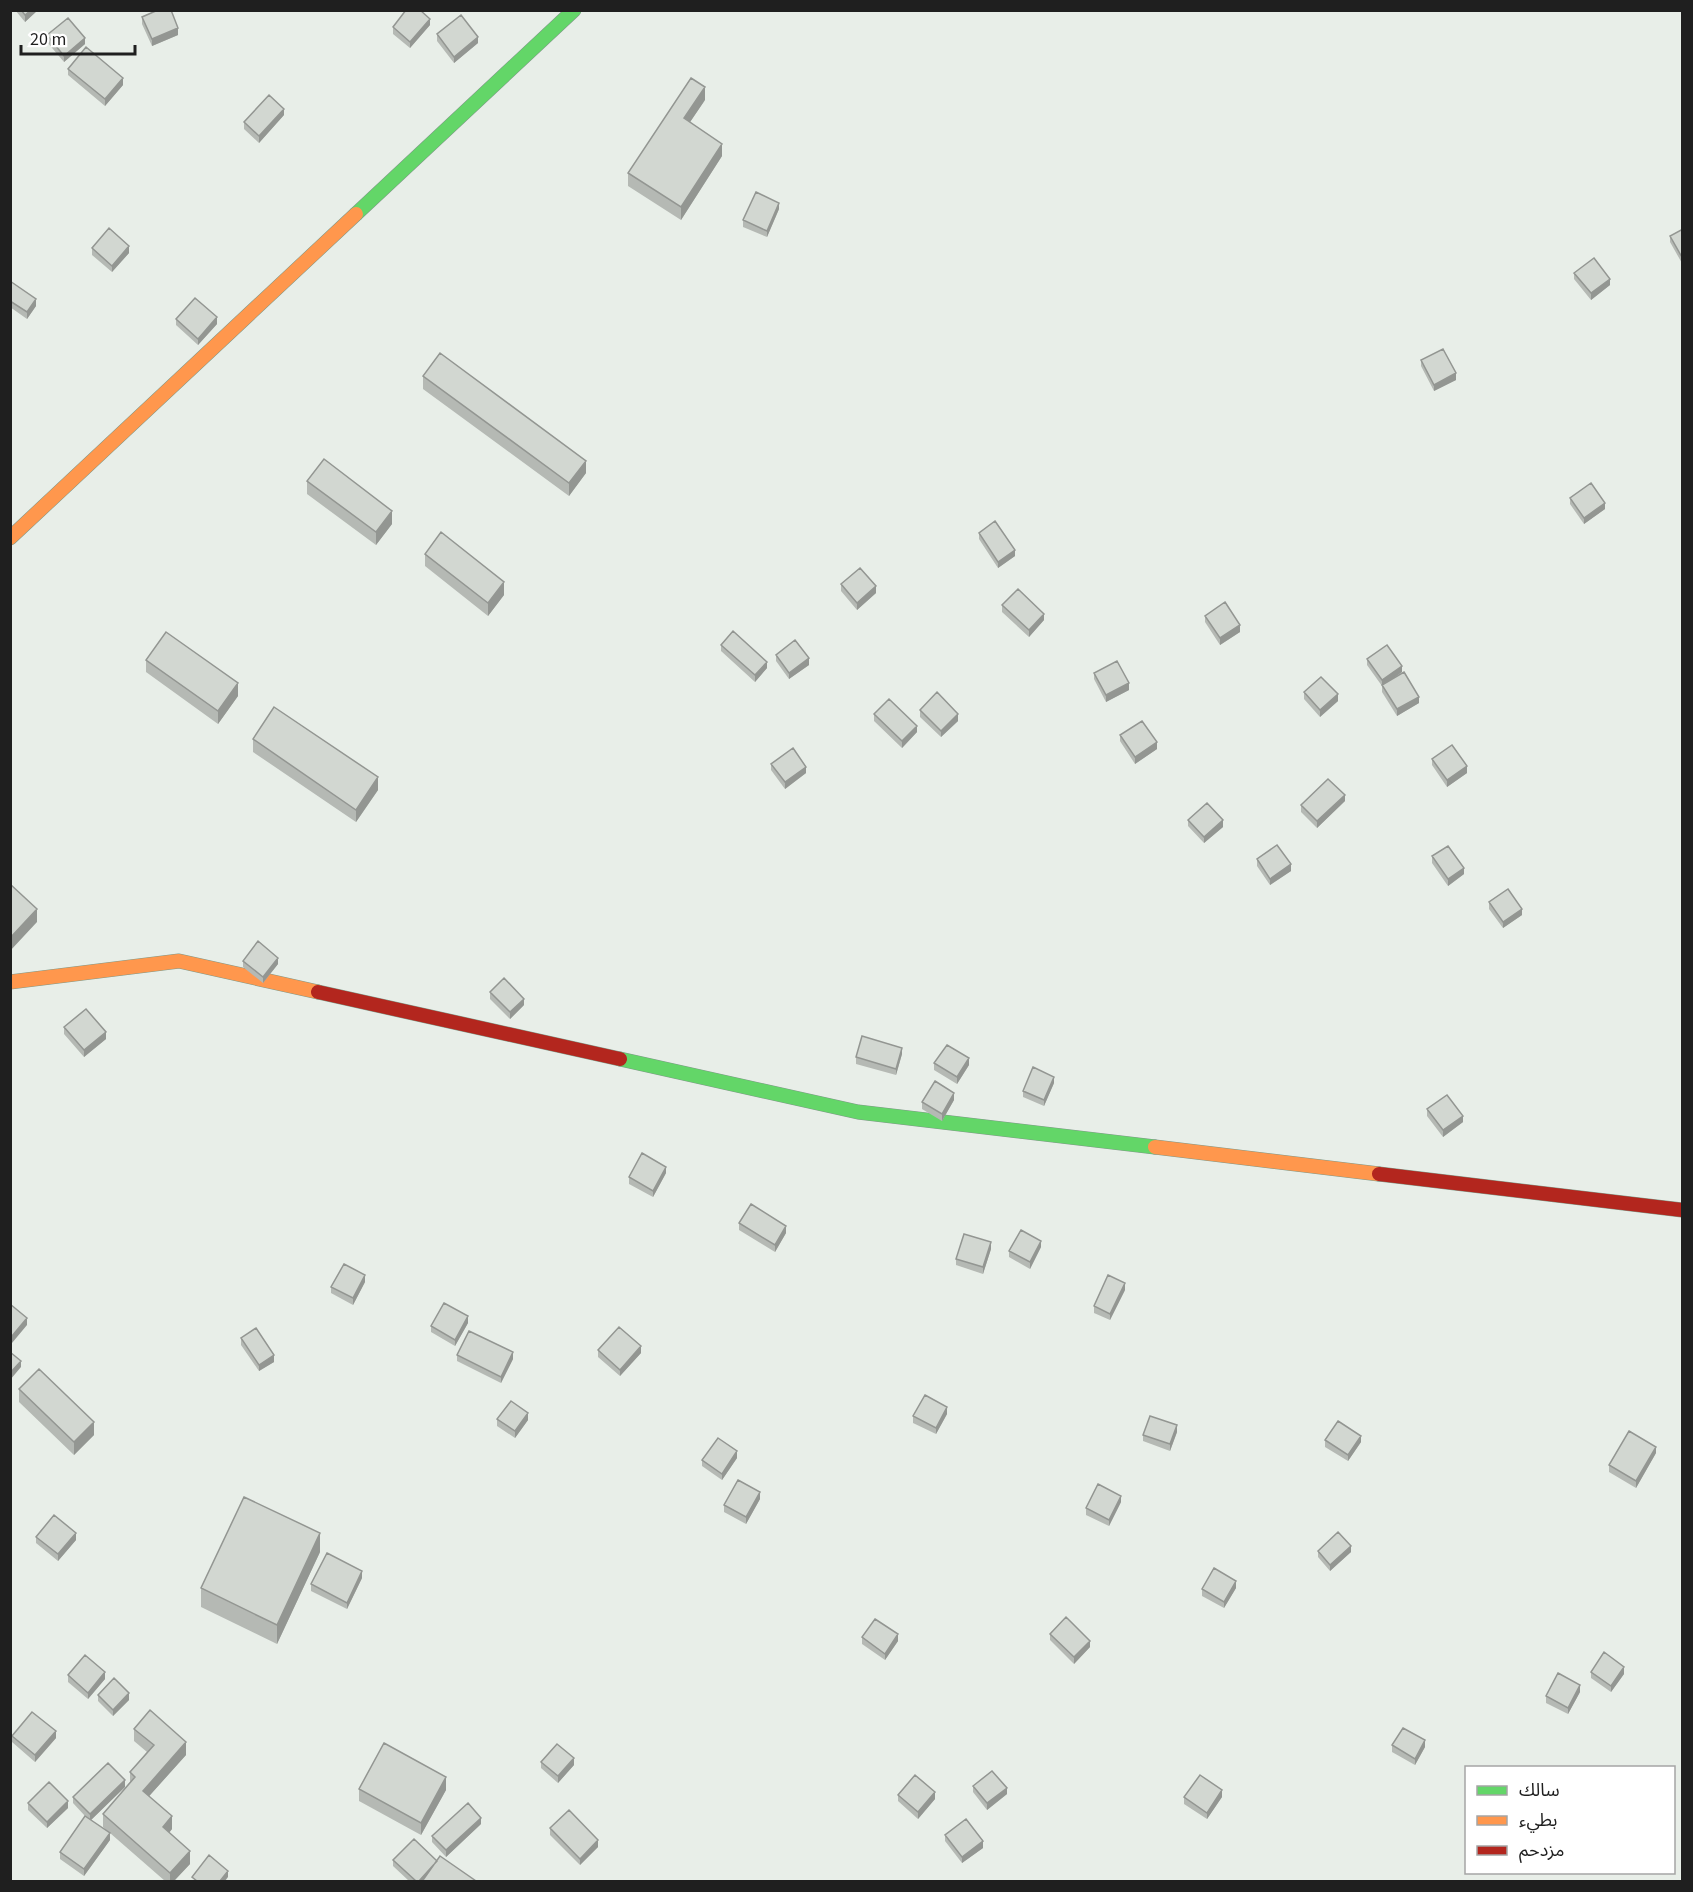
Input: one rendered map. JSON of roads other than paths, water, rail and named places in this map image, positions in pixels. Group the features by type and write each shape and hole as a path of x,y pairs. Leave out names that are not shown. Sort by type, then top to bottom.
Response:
{"street":[{"path":"10,538 574,10"},
{"path":"10,982 179,962 858,1112 1683,1210"}]}
